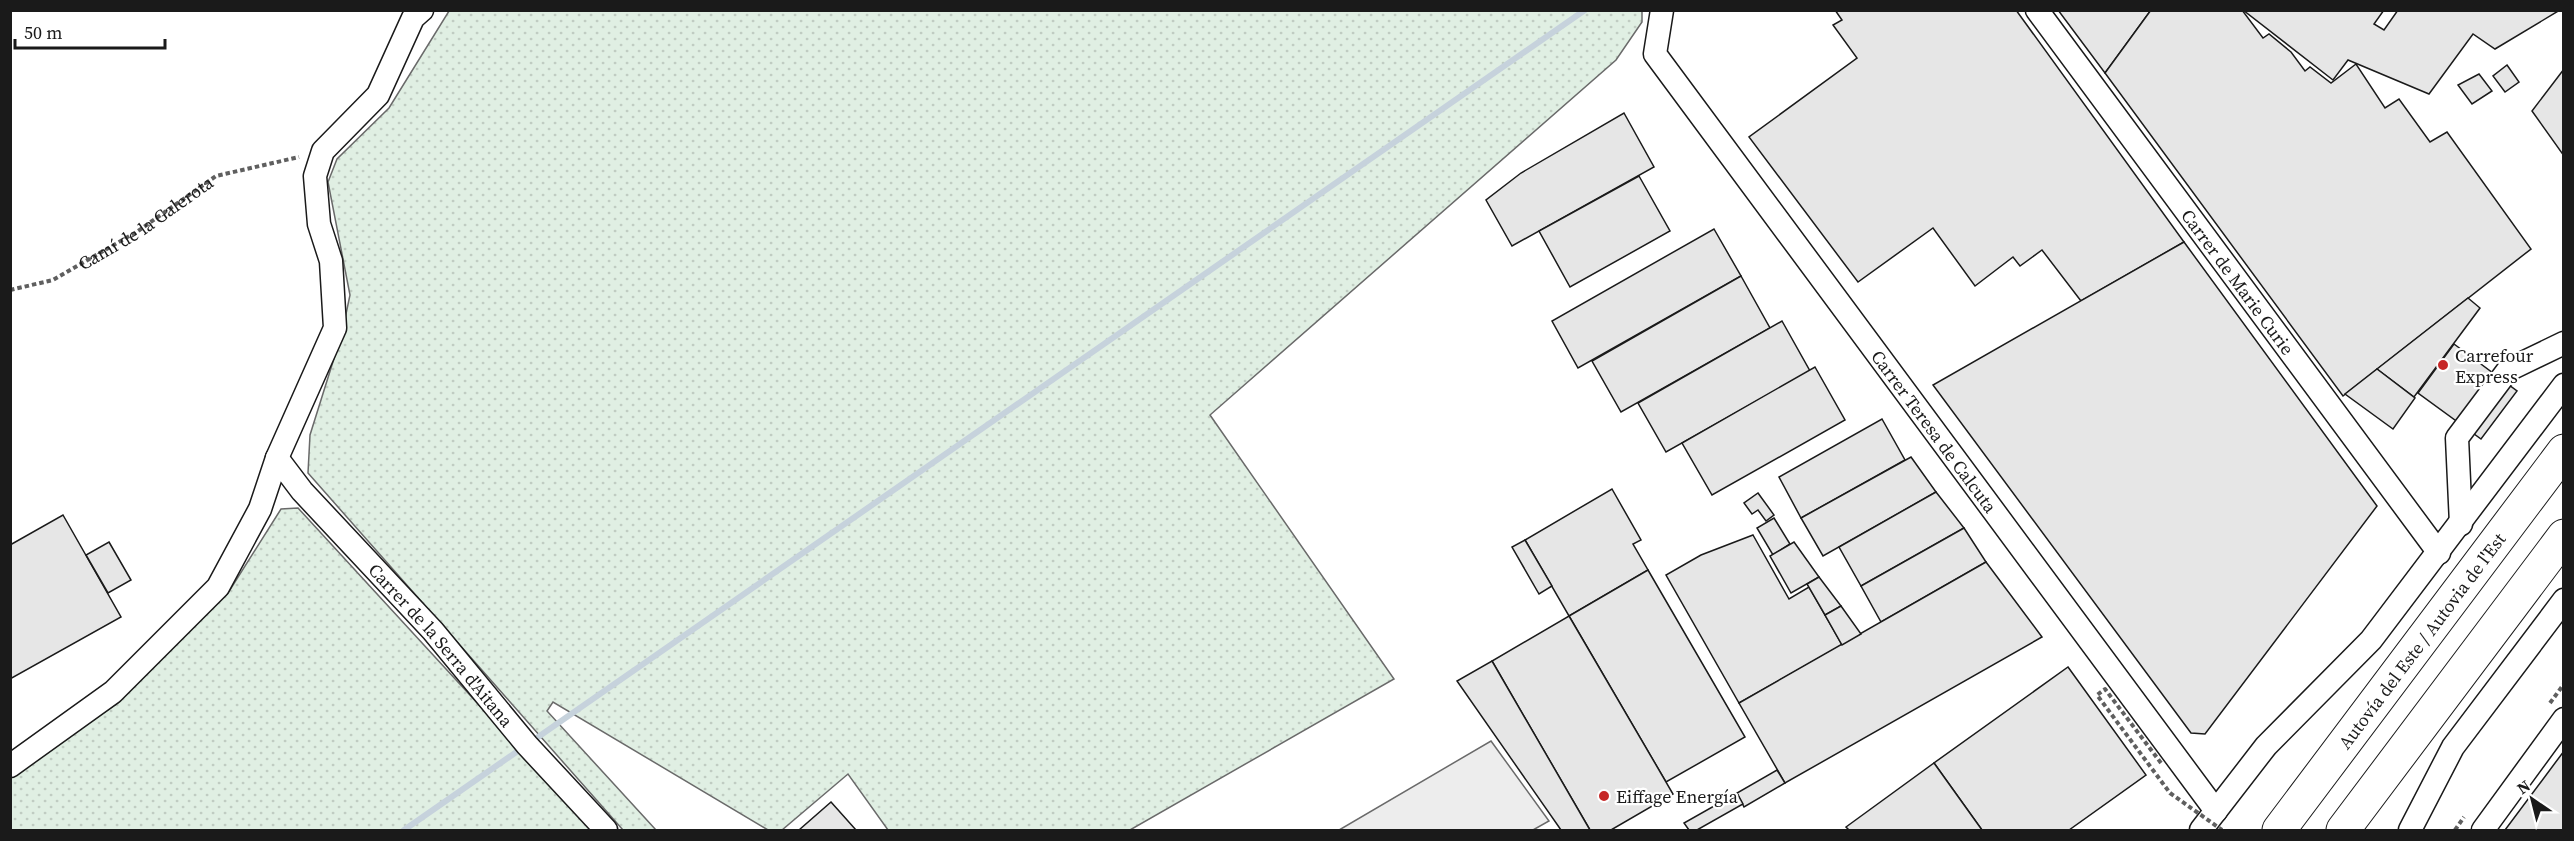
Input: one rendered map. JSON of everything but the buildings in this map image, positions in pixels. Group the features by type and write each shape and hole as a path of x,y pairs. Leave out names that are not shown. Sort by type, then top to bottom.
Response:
{"highway":[{"name":"Autovía del Este / Autovia de l'Est","path":"2279,831 2564,451"},
{"path":"2343,831 2564,536"}],"street":[{"path":"10,766 113,692 219,587 260,509 277,458 334,328 331,261 320,224 315,176 323,151 378,95 413,18 422,10"},
{"name":"Carrer Teresa de Calcuta","path":"1662,10 1655,54 2219,821"},
{"name":"Carrer de Marie Curie","path":"2037,10 2439,553"},
{"path":"2461,524 2457,438 2508,370 2564,343"},
{"path":"2201,831 2219,821 2266,746 2371,640 2564,385"},
{"name":"Carrer de la Serra d'Aitana","path":"277,458 302,490 433,632 527,745 606,831"},
{"path":"2410,831 2453,747 2564,600"},
{"path":"2482,831 2564,719"}],"path":[{"name":"Camí de la Galerota","path":"10,290 53,280 138,231 216,176 323,151"},
{"path":"2553,699 2564,684"},
{"path":"2161,763 2105,689 2097,695 2170,793 2219,821"}],"green space":[{"path":"449,11 1642,11 1642,22 1616,60 1210,415 1394,679 1130,830 888,830 848,774 782,830 768,830 553,702 547,711 656,830 623,830 308,473 310,435 342,333 350,295 328,182 337,159 389,108"},
{"path":"298,508 594,830 11,830 10,777 118,703 228,593 281,509"}],"shaded area":[{"path":"1491,741 1549,821 1533,830 1339,830"}],"waterway":[{"path":"404,830 1585,10"}],"place":[{"name":"Carrefour Express","path":"2443,365"},
{"name":"Eiffage Energía","path":"1604,796"}]}
